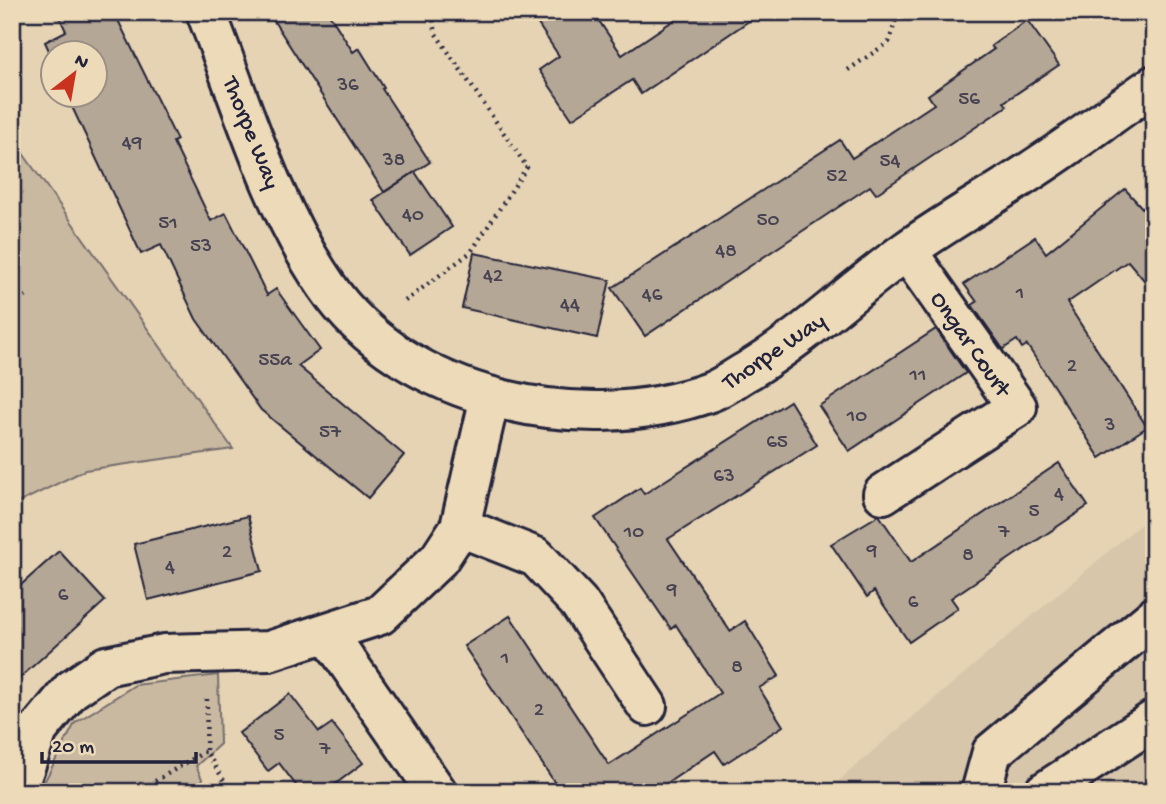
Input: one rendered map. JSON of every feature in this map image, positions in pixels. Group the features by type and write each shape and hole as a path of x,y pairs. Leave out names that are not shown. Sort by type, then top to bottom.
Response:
{"street":[{"name":"Thorpe Way","path":"206,12 284,211 326,286 365,331 436,378 490,397 568,409 645,409 712,392 779,352 906,251 1032,170 1154,85"},
{"name":"Ongar Court","path":"883,495 1017,407 906,251"},
{"path":"16,792 38,730 71,690 106,666 164,654 269,651 380,615 439,559 460,527 490,397"},
{"path":"460,527 536,556 579,603 647,706"},
{"path":"981,792 992,752 1154,617"},
{"path":"328,634 438,792"},
{"path":"1044,792 1154,720"}],"path":[{"path":"365,331 471,252 527,167 436,34 432,12"},
{"path":"848,70 889,42 898,12"},
{"path":"12,303 31,294"},
{"path":"207,652 206,751 231,792"},
{"path":"137,792 206,751"}],"shaded area":[{"path":"12,138 233,449 85,470 12,506"},
{"path":"1154,513 1154,792 826,792 881,744"},
{"path":"218,675 220,744 196,766 208,792 39,792 75,723 135,685"}],"building":[{"path":"57,12 114,12 177,140 173,142 211,221 226,213 267,295 276,289 320,350 298,366 404,455 368,498 261,410 196,319 161,245 141,254 73,108 108,108 108,38 53,38 66,31"},
{"path":"268,12 328,12 353,52 359,48 384,88 382,89 430,162 384,192"},
{"path":"530,12 593,12 622,55 686,12 762,12 641,94 632,80 572,119 539,70 559,56"},
{"path":"1027,20 1059,65 1004,102 1007,106 876,194 870,186 645,336 612,288 840,140 852,158 934,104 928,95 994,49 991,46"},
{"path":"415,172 452,227 410,255 373,200"},
{"path":"1125,189 1154,221 1154,292 1128,261 1067,303 1147,427 1100,458 1027,345 1022,348 1017,340 1003,349 972,305 977,302 964,284 1035,237 1046,253"},
{"path":"474,253 610,280 597,338 462,308"},
{"path":"936,329 966,373 849,451 819,406"},
{"path":"790,401 817,445 668,539 730,631 745,621 779,676 759,688 783,726 724,764 715,751 654,792 561,792 464,646 510,616 609,765 720,693 676,625 671,629 595,518 640,488 644,494"},
{"path":"1059,463 1088,506 951,598 958,608 909,642 874,591 867,597 831,544 879,515 911,562"},
{"path":"248,516 262,571 148,600 134,544"},
{"path":"59,551 105,601 12,685 12,593"},
{"path":"290,694 319,732 332,723 363,763 325,792 301,792 279,763 268,771 239,733"}]}
